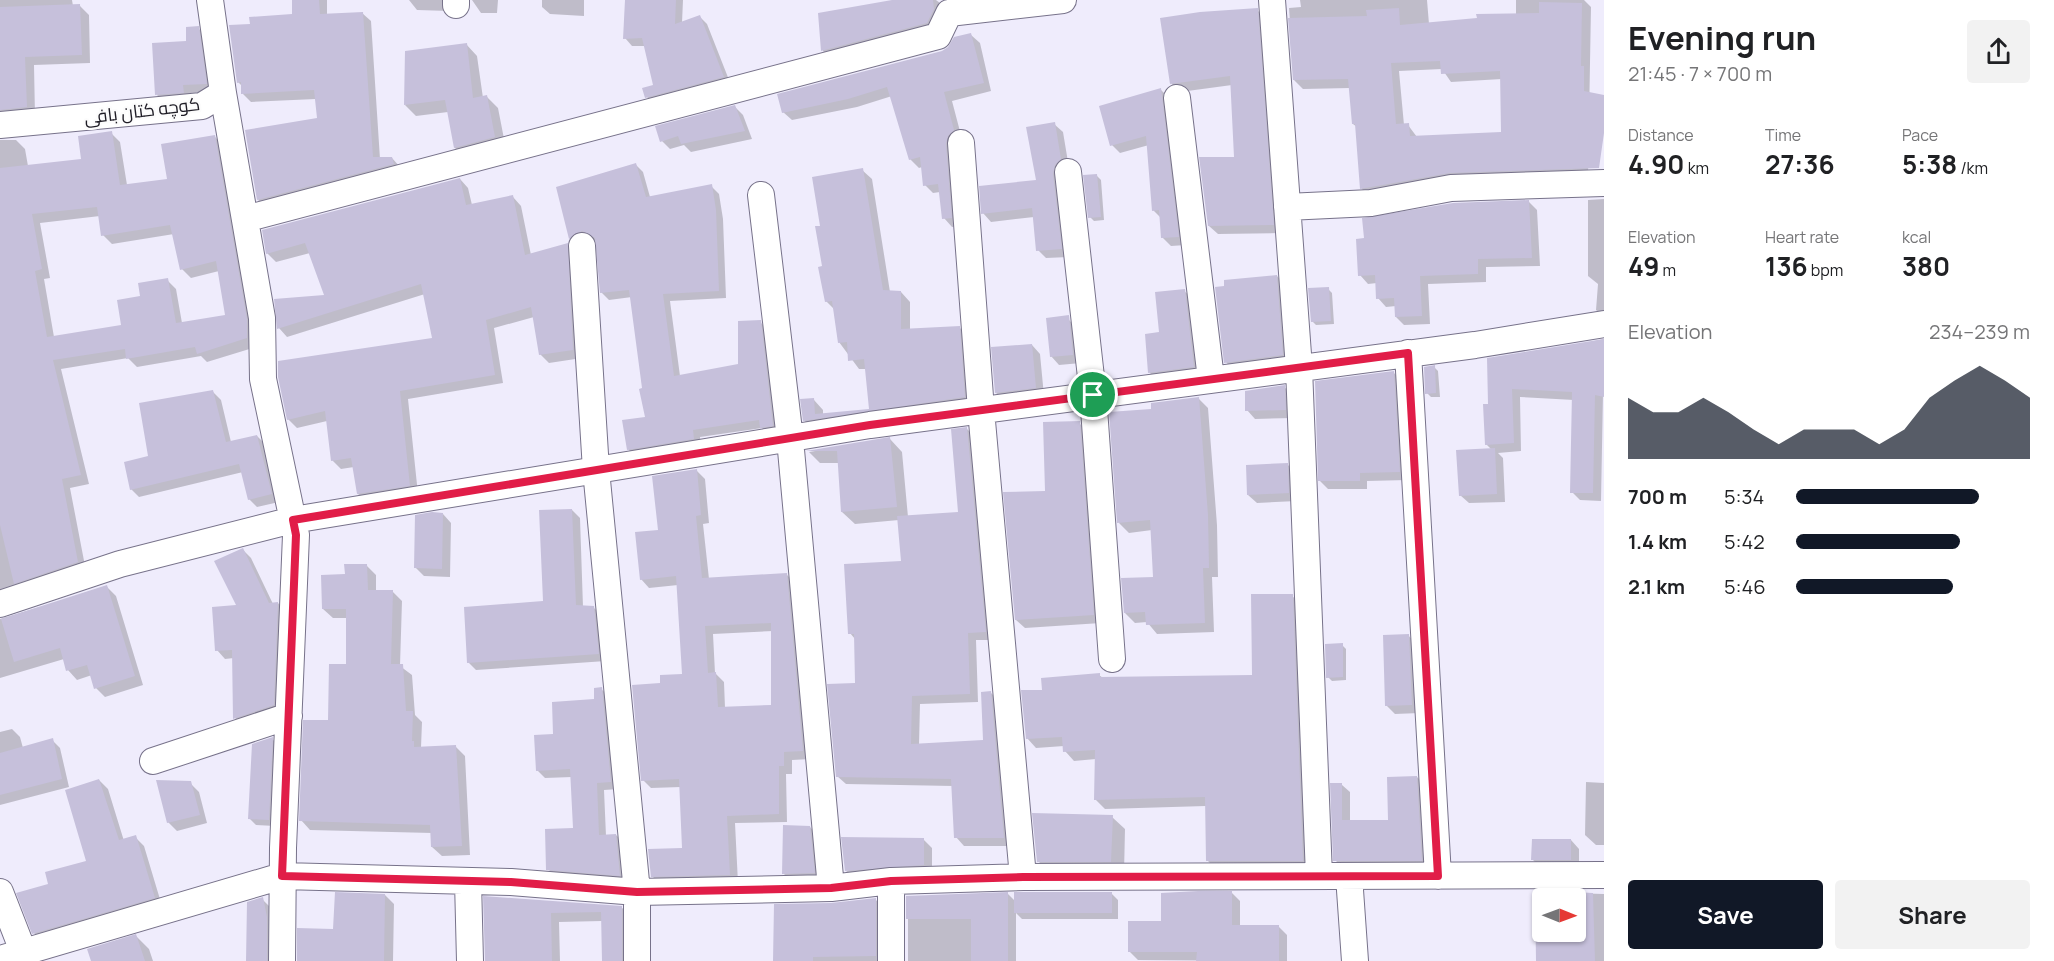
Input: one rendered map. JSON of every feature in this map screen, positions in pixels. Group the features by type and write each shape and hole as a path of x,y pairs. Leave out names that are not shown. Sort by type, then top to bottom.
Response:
{"street":[{"name":"کوچه کتان بافی","path":"0,125 202,106 223,93 210,0"},
{"path":"244,219 938,36 949,13 1063,0"},
{"path":"1272,0 1299,368 1319,876"},
{"path":"223,93 262,318 263,379 296,535 282,876 282,961"},
{"path":"1177,98 1210,379"},
{"path":"961,143 981,410 1023,877"},
{"path":"1068,171 1093,395 1112,659"},
{"path":"1287,207 1371,202 1451,188 1604,183"},
{"path":"761,195 790,439 831,888"},
{"path":"582,246 597,470 637,892 637,961"},
{"path":"0,604 120,564 293,520 981,410 1408,353 1604,324"},
{"path":"1408,353 1438,876"},
{"path":"153,761 290,716"},
{"path":"0,892 12,955 282,876 511,882 637,892 831,888 891,881 1023,877 1604,875"},
{"path":"1349,876 1355,961"},
{"path":"468,881 470,961"},
{"path":"891,881 891,961"}],"building":[{"path":"292,0 319,0 320,14 363,12 373,157 392,157 394,164 257,200 245,130 317,118 314,90 241,94 241,82 237,83 229,25 250,24 249,17 292,14"},
{"path":"625,0 676,0 675,24 700,15 724,77 645,98 642,88 653,85 642,38 623,39"},
{"path":"892,0 933,0 934,9 927,23 821,51 818,13"},
{"path":"1539,2 1582,3 1581,66 1584,66 1584,91 1604,95 1604,133 1599,168 1450,173 1360,189 1355,124 1352,124 1348,79 1293,80 1288,18 1367,16 1366,10 1399,8 1400,25 1477,18 1476,14 1539,13","holes":["1440,61 1441,74 1500,71 1501,132 1410,136 1409,123 1396,124 1391,63"]},
{"path":"80,4 82,55 25,57 27,107 0,110 0,7"},
{"path":"1258,8 1274,225 1208,226 1199,157 1234,157 1230,76 1170,84 1160,18 1200,12"},
{"path":"199,26 207,84 183,85 184,93 155,95 152,43 186,41 186,27"},
{"path":"971,33 984,83 944,92 954,130 948,136 946,144 952,218 942,219 938,184 923,186 920,157 909,160 887,87 848,99 782,113 777,94 942,51 948,47 954,37"},
{"path":"467,43 473,98 487,95 495,137 454,148 445,100 404,105 405,51"},
{"path":"1161,88 1179,237 1161,238 1159,210 1152,211 1146,136 1110,146 1099,106"},
{"path":"735,105 745,131 681,144 678,136 660,142 655,126"},
{"path":"1055,122 1061,159 1055,165 1053,174 1062,249 1036,251 1032,208 981,214 979,186 1036,180 1026,127"},
{"path":"112,131 120,185 167,179 161,144 215,135 247,319 247,338 197,354 195,347 126,359 125,349 53,360 81,475 62,479 78,562 14,584 0,525 0,168 81,159 78,136","holes":["97,207 101,236 170,225 180,270 216,261 225,315 176,323 168,278 138,283 140,296 117,300 121,325 47,337 35,271 42,269 32,214"]},
{"path":"636,163 646,197 712,184 716,210 719,291 663,294 674,376 738,364 738,321 761,320 773,426 760,428 759,420 693,430 694,439 627,450 622,420 645,417 639,389 642,388 629,290 600,293 595,238 582,231 569,239 556,187"},
{"path":"863,168 883,290 901,291 901,329 960,326 965,397 803,421 800,399 814,398 815,414 869,409 864,359 848,361 847,342 838,343 832,301 825,302 818,267 822,266 815,226 820,226 812,177"},
{"path":"1097,174 1101,217 1088,218 1083,175"},
{"path":"460,178 466,205 513,195 525,255 568,243 573,350 539,355 531,307 486,320 495,375 400,391 410,486 357,494 351,458 331,461 325,411 287,420 278,377 278,361 432,338 421,284 277,329 274,299 324,295 305,243 266,254 262,230"},
{"path":"1529,200 1532,258 1478,259 1478,274 1420,276 1422,316 1395,317 1394,298 1376,299 1375,275 1358,276 1356,239 1364,238 1362,218 1453,203"},
{"path":"1277,275 1283,355 1224,363 1215,287 1224,286 1224,280"},
{"path":"1329,287 1331,321 1311,322 1308,288"},
{"path":"1185,289 1194,367 1148,373 1145,334 1159,332 1155,292"},
{"path":"1069,315 1073,355 1050,357 1046,318"},
{"path":"1604,339 1604,397 1595,395 1593,493 1570,493 1572,392 1512,389 1514,443 1485,445 1483,404 1488,404 1487,358"},
{"path":"1032,344 1036,388 995,393 991,347"},
{"path":"1435,365 1436,393 1425,394 1424,367"},
{"path":"1394,371 1400,472 1360,473 1360,481 1318,481 1315,381"},
{"path":"1285,385 1286,410 1245,411 1245,391"},
{"path":"213,390 226,442 257,435 272,494 248,500 239,464 130,490 124,462 148,456 139,403"},
{"path":"1199,397 1208,515 1209,568 1203,568 1205,623 1146,625 1145,612 1124,613 1121,578 1153,577 1150,520 1117,523 1109,412 1151,409 1151,403"},
{"path":"1080,421 1094,615 1015,620 1003,492 1045,491 1043,422"},
{"path":"967,427 986,632 968,633 970,694 912,696 911,744 983,740 981,692 991,691 1004,838 954,838 951,779 836,777 827,684 855,683 854,634 848,634 844,564 901,561 897,516 958,512 951,429"},
{"path":"890,437 897,507 841,512 837,451 806,451"},
{"path":"1495,448 1497,494 1459,496 1456,450"},
{"path":"1288,463 1289,493 1247,495 1246,465"},
{"path":"697,469 701,515 696,516 702,578 787,573 803,751 784,752 784,766 779,766 779,814 727,816 730,875 651,877 648,849 682,848 679,779 641,781 632,685 660,683 660,675 682,674 676,576 640,580 635,532 658,530 652,476","holes":["771,623 771,705 718,707 716,672 708,673 705,626"]},
{"path":"572,509 576,605 594,606 599,654 467,663 464,607 543,601 539,510"},
{"path":"443,513 442,569 414,568 415,515"},
{"path":"243,548 269,603 278,602 274,705 233,719 232,650 215,651 212,607 236,605 214,561"},
{"path":"344,564 367,564 368,590 393,590 391,664 403,664 406,711 413,711 412,741 414,741 414,747 456,745 462,846 431,847 430,825 299,821 303,720 328,720 329,664 346,664 346,609 322,609 321,575 345,574"},
{"path":"107,585 135,676 94,689 87,665 66,671 60,648 14,662 1,619"},
{"path":"1251,594 1293,594 1303,861 1206,861 1205,797 1094,800 1095,750 1063,752 1062,737 1026,739 1021,690 1042,690 1041,678 1100,673 1100,677 1252,675"},
{"path":"1409,634 1412,705 1385,706 1383,635"},
{"path":"1343,643 1343,677 1326,678 1325,644"},
{"path":"602,687 611,782 597,783 599,835 616,834 620,876 546,870 545,829 573,828 570,769 536,771 534,735 553,734 552,702 594,699 594,688"},
{"path":"273,737 269,820 248,819 252,744"},
{"path":"53,738 62,779 0,795 0,753"},
{"path":"1417,776 1422,861 1333,861 1330,783 1342,783 1342,820 1388,820 1387,777"},
{"path":"99,779 119,840 136,835 155,898 32,934 16,893 48,884 45,872 86,861 65,790"},
{"path":"156,780 191,781 200,815 167,823"},
{"path":"1032,813 1113,815 1111,862 1037,862"},
{"path":"783,825 810,826 815,873 782,874"},
{"path":"841,837 924,838 924,865 845,871"},
{"path":"1532,839 1571,839 1571,860 1531,860"},
{"path":"1232,891 1232,925 1279,925 1279,961 1196,961 1197,952 1128,952 1128,921 1161,921 1161,893"},
{"path":"335,892 385,894 384,961 297,961 297,928 333,929"},
{"path":"1008,892 1008,961 971,961 971,919 906,919 906,896"},
{"path":"1014,892 1112,892 1112,913 1014,913"},
{"path":"1586,893 1593,893 1595,961 1536,961 1536,942 1586,942"},
{"path":"483,896 622,906 622,961 602,961 601,912 551,913 552,961 485,961"},
{"path":"263,897 267,917 267,961 246,961 247,902"},
{"path":"876,898 876,956 813,957 813,961 773,961 774,904 831,903"},
{"path":"136,934 145,961 91,961 87,949"}],"route":[{"path":"1408,353 1438,876 1023,877 891,881 831,888 637,892 511,882 282,876 296,535 293,520 870,425 1093,395 1408,353"}]}
